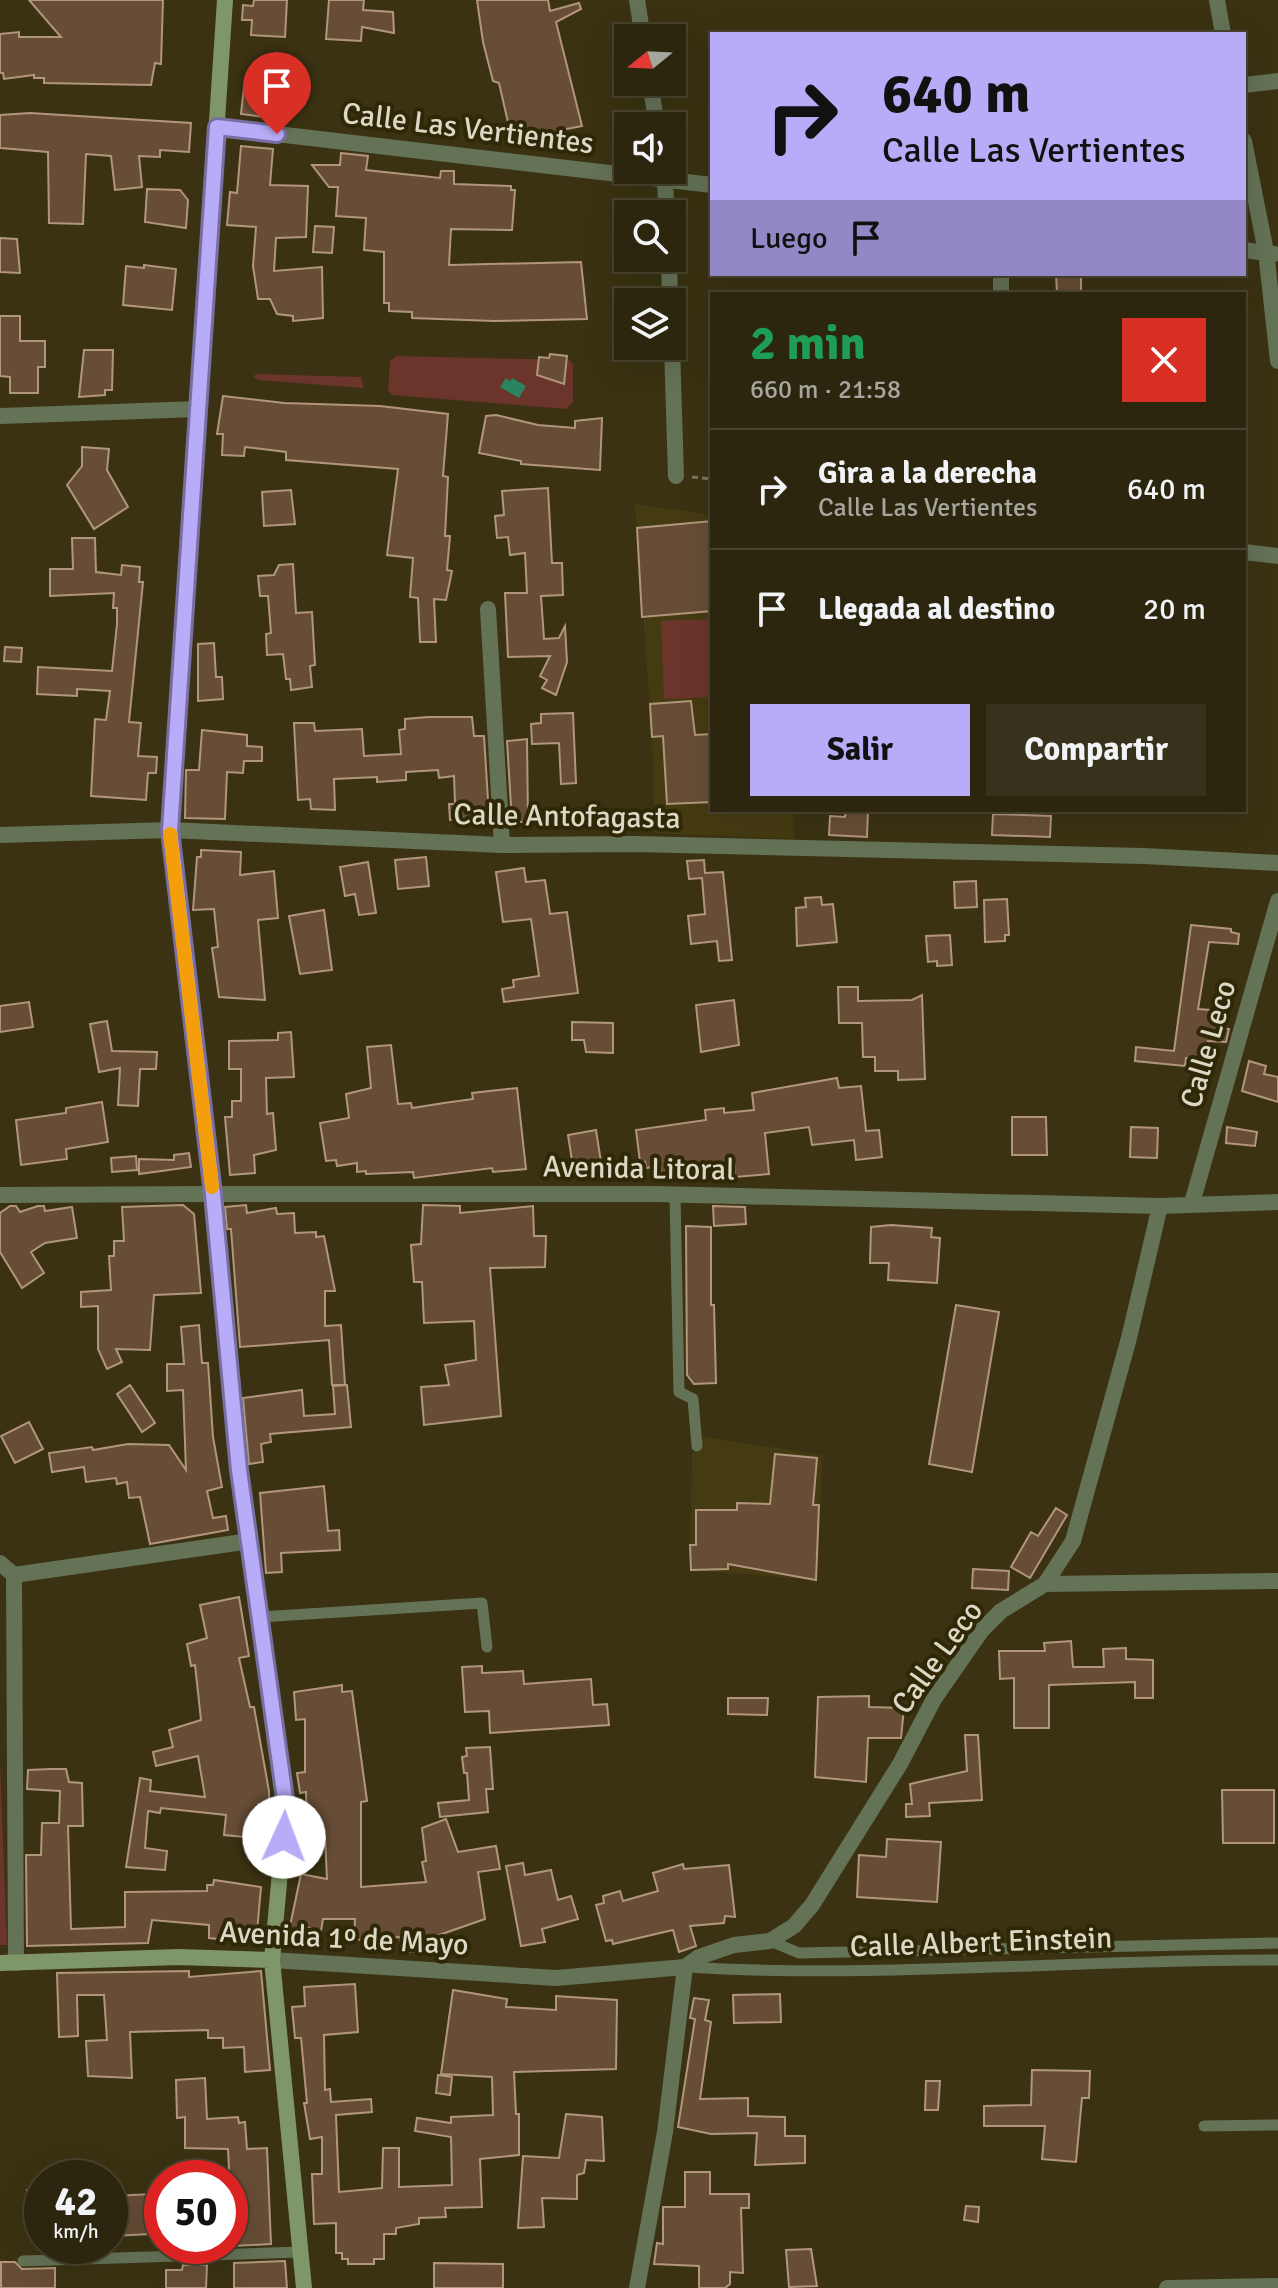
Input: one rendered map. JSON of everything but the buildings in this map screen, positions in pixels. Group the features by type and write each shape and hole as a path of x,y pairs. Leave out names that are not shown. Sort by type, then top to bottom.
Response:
{"main road":[{"path":"225,0 204,384 198,409 170,830 213,1194 239,1470 286,1806 272,1960 304,2288"},
{"name":"Avenida 1º de Mayo","path":"8,1963 179,1957 272,1960"}],"street":[{"path":"637,0 641,24"},
{"path":"1217,0 1223,32"},
{"path":"1246,85 1278,81"},
{"name":"Calle Las Vertientes","path":"217,127 614,169"},
{"path":"1246,149 1272,254 1278,361"},
{"name":"Calle Las Vertientes","path":"686,179 710,185"},
{"path":"1246,250 1272,254"},
{"path":"672,360 676,476"},
{"path":"0,416 198,409"},
{"path":"1246,552 1278,556"},
{"path":"488,609 502,845"},
{"name":"Calle Antofagasta","path":"0,835 170,830 502,845 635,844 1144,856 1278,863"},
{"name":"Calle Leco","path":"1192,1203 1278,901"},
{"name":"Avenida Litoral","path":"0,1195 675,1195 1160,1206 1278,1202"},
{"name":"Calle Leco","path":"770,1941 794,1926 812,1905 900,1764 934,1699 982,1630 1001,1611 1045,1584 1073,1541 1129,1338 1160,1206"},
{"path":"0,1563 14,1575 250,1541"},
{"path":"8,1963 7,1612 14,1575"},
{"path":"1045,1584 1278,1581"},
{"path":"637,2288 665,2132 685,1967 699,1957 734,1945 770,1941"},
{"name":"Avenida 1º de Mayo","path":"272,1960 556,1978 685,1967"},
{"path":"1167,2288 1278,2286"}],"lane":[{"path":"675,1195 679,1392 693,1399 697,1446"},
{"path":"260,1617 482,1603 487,1647"},
{"name":"Calle Albert Einstein","path":"770,1941 799,1953 1278,1943"},
{"name":"Calle Albert Einstein","path":"685,1967 787,1973 1172,1960 1278,1960"},
{"path":"1204,2126 1278,2125"},
{"path":"23,2261 300,2252"}],"shaded area":[{"path":"397,356 569,360 573,364 573,402 566,409 393,395 388,391 390,361"},
{"path":"256,374 361,377 364,388 258,380 253,377"},
{"path":"506,378 526,386 519,398 500,387"},
{"path":"635,504 710,515 710,812 793,812 794,839 655,833 652,738"},
{"path":"710,619 710,697 664,699 661,621"},
{"path":"703,1437 823,1455 816,1580 690,1570 692,1454"},
{"path":"0,1762 7,1945 0,1945"}],"slow traffic":[{"path":"170,834 212,1187"}],"route":[{"path":"277,134 217,127 170,830 213,1194 239,1470 286,1806 284,1837"}]}
